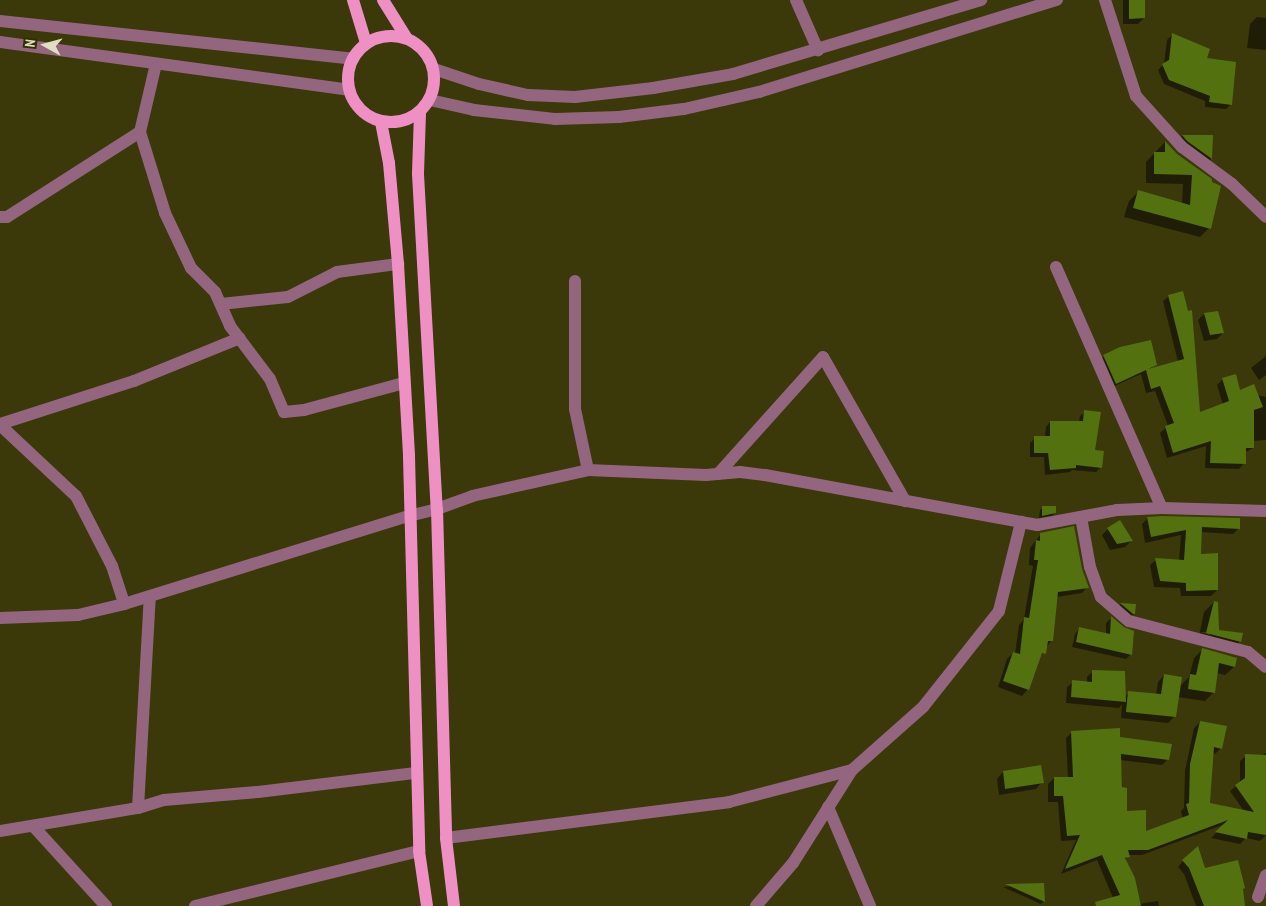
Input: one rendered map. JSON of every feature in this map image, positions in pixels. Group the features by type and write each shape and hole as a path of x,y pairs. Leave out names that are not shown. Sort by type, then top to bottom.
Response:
{"main road":[{"path":"353,0 366,43"},
{"path":"383,0 406,37 424,49 434,69 430,100 420,113 402,122 381,122 370,118 361,111 349,90 348,74 353,59 366,43 385,36 406,37"},
{"path":"420,113 418,174 437,509 446,838 454,906"},
{"path":"381,122 389,163 398,264 409,457 419,851 427,906"}],"street":[{"path":"796,0 818,50"},
{"path":"434,69 479,84 528,95 575,97 653,88 733,74 981,0"},
{"path":"430,100 474,110 555,119 619,117 684,109 759,92 1057,0"},
{"path":"1105,0 1136,96 1182,147 1232,184 1266,217"},
{"path":"0,20 353,59"},
{"path":"0,42 349,90"},
{"path":"156,64 140,132 166,213 191,268 215,292 230,326 270,379 284,412 304,410 404,384"},
{"path":"0,217 7,216 140,132"},
{"path":"220,304 288,297 336,272 398,264"},
{"path":"1056,267 1162,508"},
{"path":"575,281 575,409 588,470"},
{"path":"124,604 112,566 76,496 0,424 134,381 240,338"},
{"path":"718,474 823,357 905,501"},
{"path":"0,618 78,615 124,604 437,509 472,496 588,470 718,474 740,472 1037,525 1117,510 1162,508 1266,511"},
{"path":"1081,517 1090,567 1101,596 1129,621 1248,652 1266,667"},
{"path":"756,906 793,863 852,770 922,706 999,611 1021,522"},
{"path":"138,808 150,596"},
{"path":"446,838 729,802 852,770"},
{"path":"0,831 34,827 138,808 164,800 258,792 416,774"},
{"path":"828,807 870,906"},
{"path":"34,827 106,906"},
{"path":"195,906 419,851"},
{"path":"1258,897 1266,875"}],"building":[{"path":"1129,0 1145,0 1145,18 1129,19"},
{"path":"1172,33 1210,49 1207,58 1236,62 1232,105 1209,102 1210,96 1169,80 1162,64 1169,60"},
{"path":"1182,135 1213,135 1212,159 1187,141"},
{"path":"1165,141 1177,154 1212,179 1212,182 1221,186 1211,229 1133,208 1138,190 1190,205 1192,175 1154,174 1154,152 1165,152"},
{"path":"1183,291 1188,311 1192,310 1200,412 1229,401 1222,378 1236,374 1240,390 1254,384 1263,407 1254,410 1254,448 1246,448 1246,464 1210,463 1211,441 1173,453 1165,426 1174,423 1160,386 1151,389 1146,370 1116,384 1103,355 1120,347 1151,340 1157,365 1148,369 1184,359 1168,295"},
{"path":"1218,311 1224,333 1210,335 1204,313"},
{"path":"1084,410 1101,412 1095,450 1104,451 1102,468 1076,465 1076,468 1050,470 1048,453 1034,453 1034,436 1050,436 1050,421 1083,421"},
{"path":"1042,506 1056,506 1056,513 1042,516"},
{"path":"1147,517 1240,518 1240,529 1202,527 1201,554 1218,553 1218,590 1186,591 1186,583 1160,581 1155,558 1184,560 1186,530 1151,537"},
{"path":"1120,520 1133,541 1117,544 1107,528"},
{"path":"1074,526 1082,569 1089,588 1058,592 1053,641 1048,641 1046,654 1042,653 1029,690 1003,681 1013,652 1020,654 1024,617 1029,618 1038,560 1034,560 1036,540 1040,541 1040,533"},
{"path":"1214,601 1218,602 1219,630 1243,633 1241,642 1206,633"},
{"path":"1120,603 1136,604 1135,614 1133,614"},
{"path":"1111,616 1124,627 1134,631 1132,655 1076,642 1079,627 1110,634"},
{"path":"1202,648 1237,658 1235,667 1219,663 1215,693 1188,689 1190,674 1196,675"},
{"path":"1092,670 1125,671 1126,702 1071,697 1072,680 1092,682"},
{"path":"1164,674 1182,677 1176,717 1126,712 1128,691 1161,694"},
{"path":"1200,721 1227,726 1222,749 1214,747 1210,803 1254,812 1235,785 1245,778 1245,754 1266,755 1266,835 1248,832 1247,839 1215,832 1228,820 1148,850 1128,850 1130,857 1125,858 1135,878 1141,906 1096,906 1095,902 1120,895 1102,855 1065,869 1080,835 1067,836 1063,796 1054,796 1054,777 1073,777 1071,731 1120,728 1120,737 1172,744 1169,760 1121,754 1122,787 1127,788 1127,811 1146,810 1146,831 1189,815 1186,804 1189,803 1190,764"},
{"path":"1041,765 1044,783 1005,789 1003,771"},
{"path":"1198,846 1205,868 1238,860 1245,888 1243,889 1245,906 1204,906 1189,868 1182,860"},
{"path":"1044,883 1045,902 1005,884"}]}
